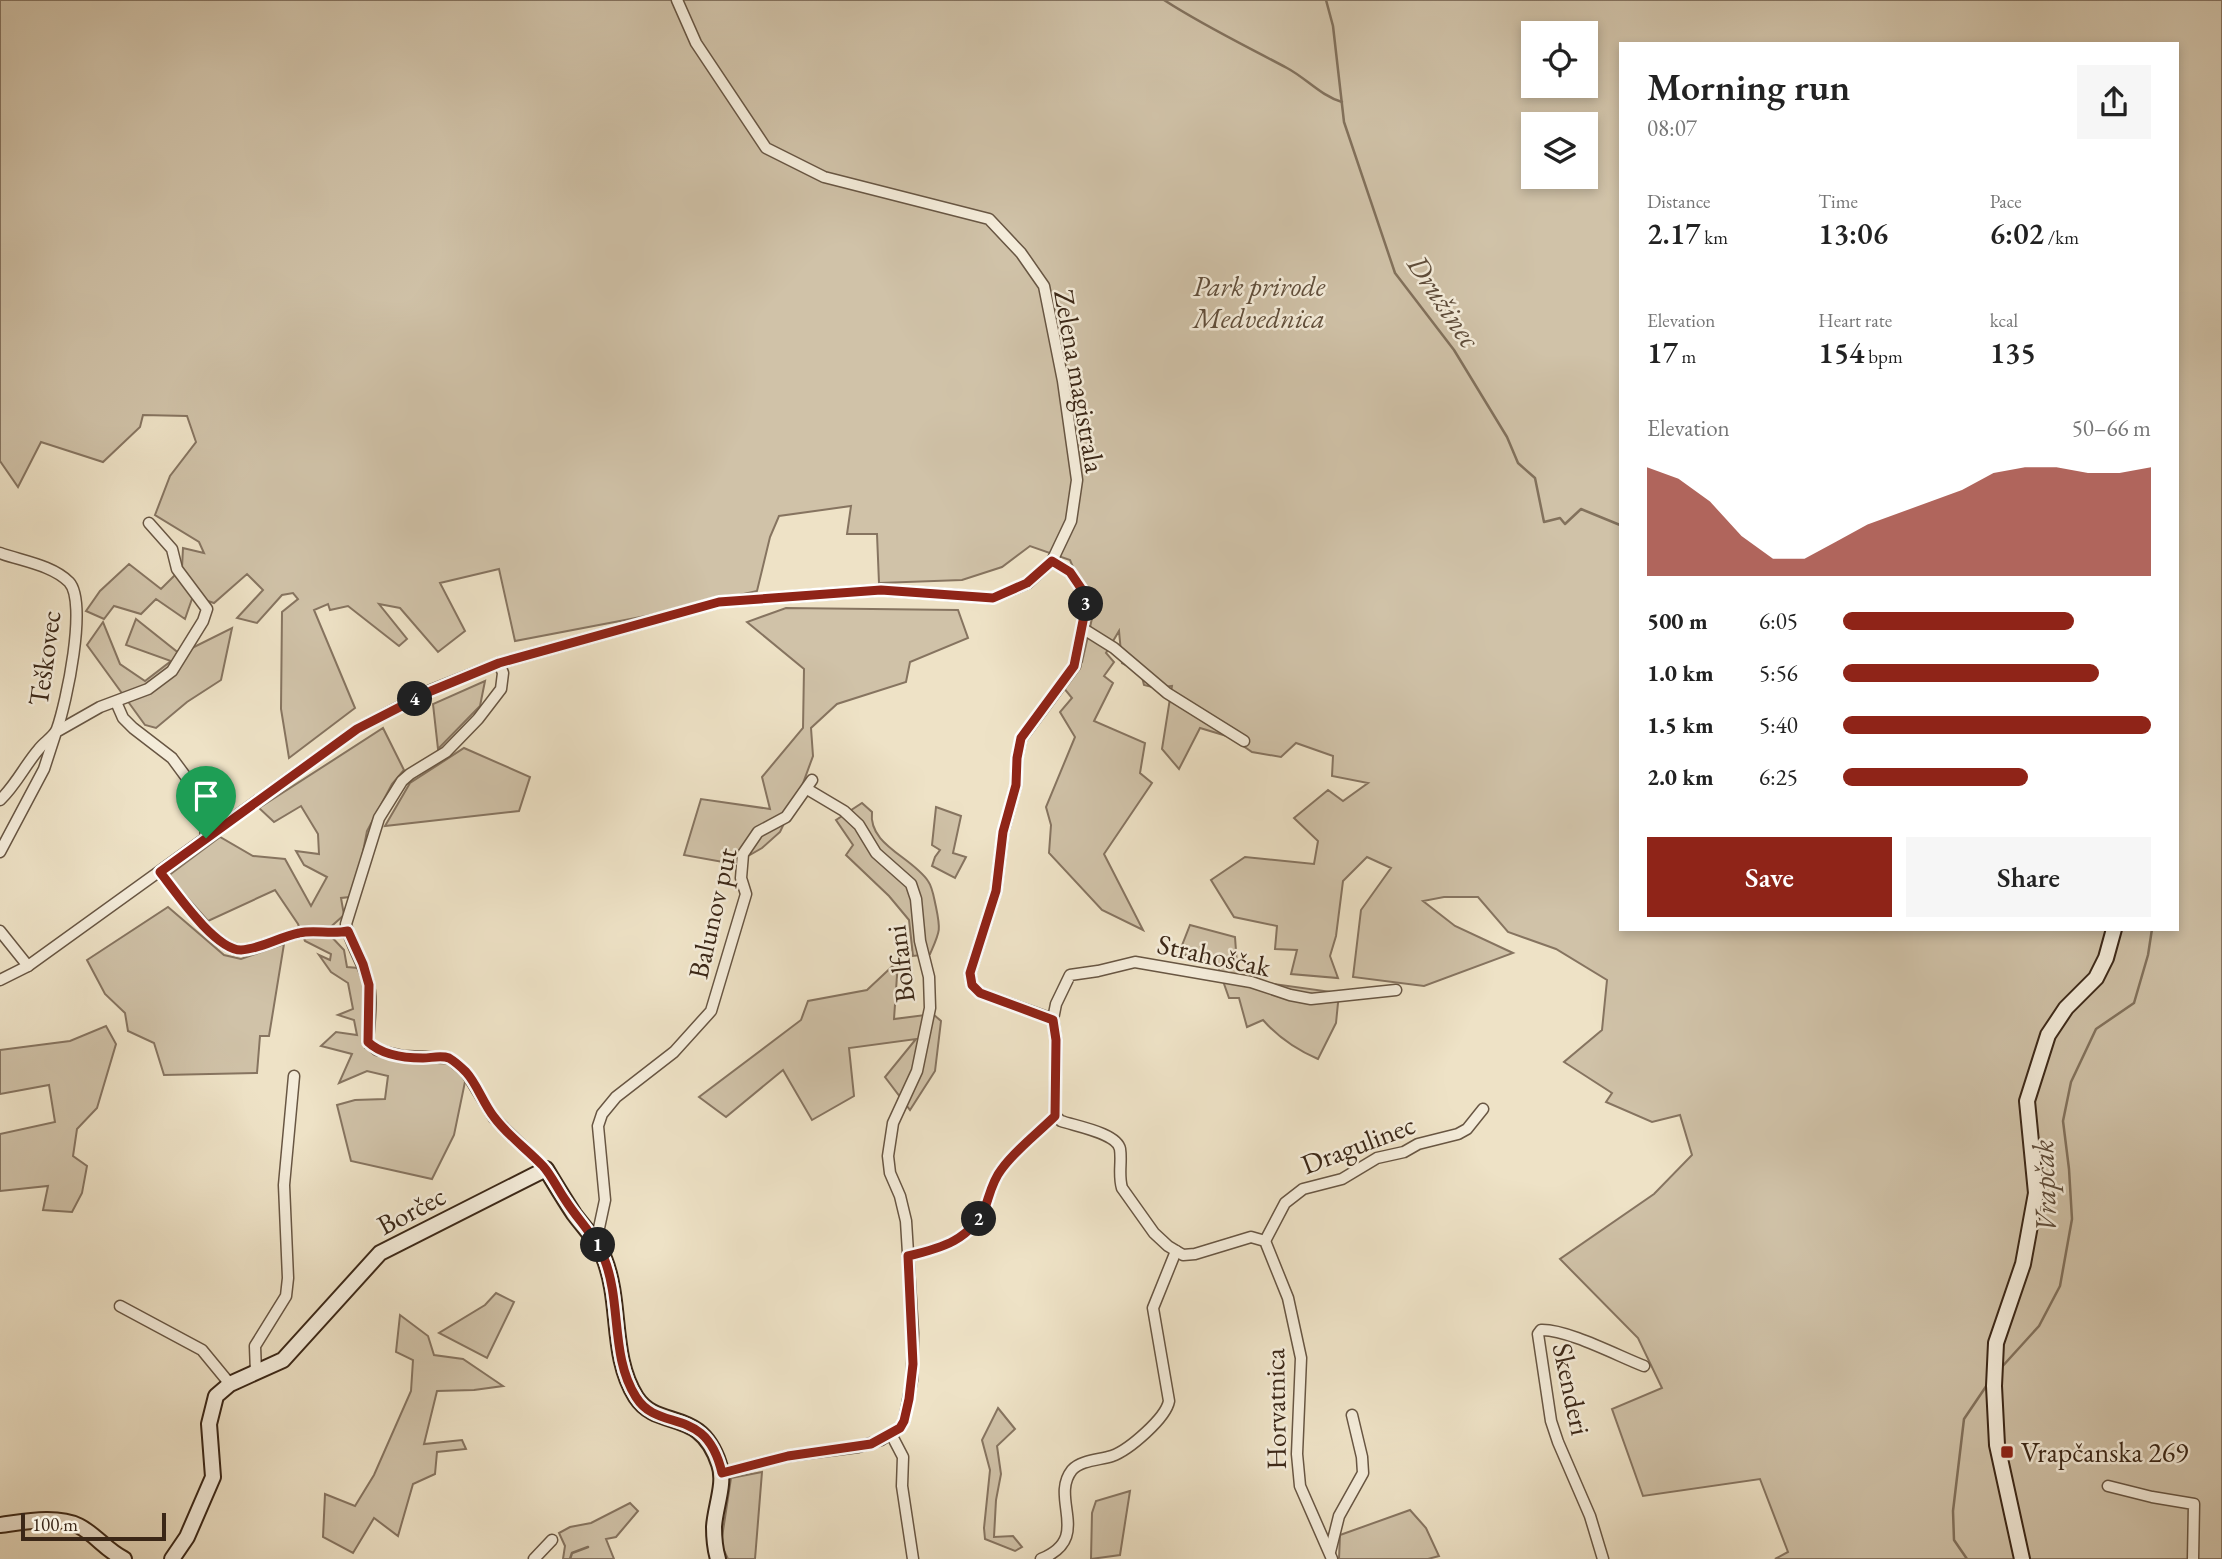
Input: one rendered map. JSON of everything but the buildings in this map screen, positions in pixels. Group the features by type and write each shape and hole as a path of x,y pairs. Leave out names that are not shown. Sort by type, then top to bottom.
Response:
{"street":[{"name":"Zelena magistrala","path":"0,980 28,966 357,729 431,691 499,663 719,602 881,590 993,598 1027,583 1052,561 1071,521 1077,480 1063,381 1044,286 1021,253 989,219 824,177 766,148 696,43 677,0"},
{"name":"Teškovec","path":"0,800 29,760 56,733 100,706 148,690 172,671 203,621 207,609 177,569 172,549 149,523"},
{"name":"Teškovec","path":"0,553 51,570 70,583 73,589 77,629 56,733"},
{"path":"908,1256 943,1247 959,1240 969,1231 982,1213 1001,1169 1055,1116 1056,1040 1053,1020 980,993 972,985 970,973 996,891 1003,832 1016,785 1021,738 1074,666 1082,628 1085,594 1070,572 1052,561"},
{"path":"1082,628 1114,648 1167,693 1244,741"},
{"path":"499,663 503,673 501,689 478,719 446,752 402,781 379,818 346,924 369,985 368,1042 377,1051 403,1056 449,1058 466,1072 494,1118 546,1169 596,1242 615,1291 620,1354 630,1387 648,1410 685,1423 707,1438 722,1473 714,1526 718,1559"},
{"path":"116,702 123,718 172,758 203,800 206,838"},
{"path":"0,852 44,769 56,733"},
{"name":"Balunov put","path":"596,1242 605,1200 598,1126 602,1114 616,1097 674,1052 711,1011 746,894 741,878 743,854 758,832 786,817 810,785"},
{"name":"Bolfani","path":"810,785 859,825 876,853 911,884 929,978 930,1008 917,1071 893,1124 888,1156 890,1173 904,1209 913,1333 912,1380 904,1421 891,1434"},
{"path":"160,872 202,924 232,948 241,950 257,947 301,932 334,934 348,931"},
{"path":"0,931 28,966"},
{"path":"2022,1559 1997,1445 1994,1355 1998,1333 2023,1264 2036,1193 2026,1114 2032,1081 2048,1035 2057,1020 2096,978 2106,958 2113,931"},
{"name":"Strahoščak","path":"1053,1020 1056,1004 1070,975 1135,961 1251,982 1311,999 1396,990"},
{"path":"256,1373 255,1346 286,1296 288,1278 284,1185 294,1076"},
{"name":"Dragulinec","path":"1265,1241 1285,1203 1296,1193 1312,1185 1342,1179 1377,1158 1458,1134 1467,1129 1483,1109"},
{"path":"1055,1116 1062,1121 1107,1135 1117,1143 1120,1148 1122,1188 1154,1233 1176,1251 1184,1255 1195,1254 1251,1237 1265,1241"},
{"name":"Borčec","path":"230,1384 283,1360 380,1253 546,1169"},
{"name":"Horvatnica","path":"1265,1241 1288,1298 1301,1358 1297,1454 1300,1486 1319,1534 1331,1555"},
{"path":"1041,1559 1059,1550 1066,1539 1066,1487 1071,1471 1081,1464 1122,1451 1159,1418 1168,1406 1153,1308 1176,1251"},
{"path":"120,1306 202,1350 230,1384 216,1396 209,1424 212,1477 187,1536 172,1559"},
{"name":"Skenderi","path":"1603,1559 1590,1516 1551,1421 1538,1334 1548,1330 1562,1333 1644,1366"},
{"name":"Horvatnica","path":"1331,1555 1339,1516 1363,1474 1363,1457 1352,1415"},
{"path":"722,1473 788,1456 871,1444 891,1434 903,1457 902,1486 912,1559"},
{"path":"2108,1486 2194,1504 2193,1559"},
{"path":"0,1525 32,1521 65,1522 80,1526 112,1553 124,1559"},
{"path":"534,1559 552,1540"}],"green space":[{"name":"Park prirode Medvednica","path":"0,0 2222,0 2222,1559 1775,1559 1788,1552 1760,1479 1643,1496 1612,1409 1662,1388 1638,1338 1560,1259 1654,1194 1692,1155 1680,1115 1652,1122 1606,1102 1612,1093 1564,1062 1602,1030 1607,980 1556,949 1508,932 1478,897 1444,897 1423,901 1455,926 1513,953 1424,986 1353,977 1361,910 1391,868 1367,857 1343,881 1336,936 1330,956 1338,978 1291,974 1297,950 1275,949 1277,926 1234,917 1211,880 1245,857 1314,864 1318,841 1294,818 1328,790 1343,801 1368,783 1332,776 1333,756 1296,743 1281,757 1252,752 1230,737 1200,728 1179,769 1162,749 1172,686 1156,688 1144,685 1141,673 1122,663 1119,631 1106,653 1114,662 1104,676 1113,683 1094,721 1145,743 1140,773 1152,783 1104,854 1143,930 1102,910 1049,853 1051,825 1046,807 1075,737 1060,712 1072,698 1063,687 1082,662 1093,614 1070,560 1030,546 1002,567 962,580 879,583 877,534 847,534 851,506 779,516 770,537 757,591 515,641 499,569 440,583 465,631 438,652 400,608 379,604 407,639 399,646 348,606 330,610 328,604 314,610 355,708 289,758 281,709 282,612 298,599 293,593 282,595 257,623 237,618 263,590 247,574 214,603 193,596 185,619 156,599 141,614 114,606 104,619 86,611 100,591 129,564 161,589 182,568 183,548 204,553 199,542 155,515 170,476 196,442 187,416 143,415 140,427 103,462 41,442 18,487 0,461"},
{"path":"786,608 958,610 968,638 910,662 906,682 837,704 811,728 813,756 802,786 780,832 762,848 734,864 684,855 701,799 770,809 762,777 803,728 804,669 747,622"},
{"path":"136,619 180,654 232,628 221,680 187,702 156,728 145,725 87,645 103,622 120,664 145,681 171,661 126,645"},
{"path":"485,681 480,706 438,749 433,704"},
{"path":"383,728 404,770 392,784 367,831 350,897 341,898 344,915 326,931 344,950 347,967 358,968 365,987 365,1048 420,1061 447,1063 466,1077 454,1135 432,1179 351,1161 337,1105 355,1100 385,1099 388,1076 367,1071 339,1083 352,1054 321,1046 336,1032 357,1035 354,1020 338,1015 353,1009 348,983 331,972 319,955 330,960 331,954 305,941 298,924 275,890 208,921 168,876 220,837 253,856 285,859 311,906 327,877 304,865 296,851 319,854 318,834 301,806 274,822 259,808"},
{"path":"464,748 530,777 519,811 385,826 410,783"},
{"path":"862,803 872,812 877,833 884,842 921,872 930,884 939,926 930,954 913,956 909,920 889,896 846,855 853,845 836,820"},
{"path":"936,807 961,816 953,853 966,857 955,878 932,866 940,850 932,845"},
{"path":"168,907 224,955 241,959 284,944 269,1036 260,1036 257,1073 164,1075 154,1043 128,1031 125,1013 105,994 87,960"},
{"path":"1190,925 1235,937 1238,979 1339,993 1336,1023 1318,1059 1288,1042 1263,1020 1247,1027 1239,998 1229,998 1217,964 1179,953"},
{"path":"898,961 894,1019 933,1014 941,1021 935,1071 910,1110 885,1077 916,1039 849,1048 854,1096 812,1120 783,1070 726,1117 699,1097 801,1020 808,1001 867,990"},
{"path":"106,1026 116,1044 97,1108 77,1129 73,1156 87,1166 82,1193 72,1212 43,1210 48,1186 0,1191 0,1134 55,1122 49,1085 0,1094 0,1050 70,1041"},
{"path":"496,1293 514,1302 487,1358 439,1333 485,1305"},
{"path":"400,1315 428,1336 434,1355 463,1359 503,1386 437,1391 424,1444 462,1440 466,1449 437,1452 435,1474 413,1484 398,1536 374,1518 353,1553 323,1537 325,1494 355,1506 374,1475 411,1391 413,1360 396,1352"},
{"path":"998,1408 1015,1429 997,1446 1001,1474 994,1537 1013,1536 1022,1547 1015,1551 985,1539 990,1470 982,1440"},
{"path":"762,1472 755,1559 728,1559 721,1544 731,1478"},
{"path":"1130,1491 1120,1555 1091,1559 1092,1513 1096,1501"},
{"path":"630,1503 638,1511 616,1537 606,1539 614,1559 563,1559 565,1546 559,1533 570,1527 591,1523"},
{"path":"1410,1510 1426,1528 1439,1556 1428,1559 1339,1559 1340,1535"}],"waterway":[{"path":"1164,0 1294,72 1327,96 1342,102"},
{"name":"Družinec","path":"1326,0 1333,26 1344,122 1395,273 1454,350 1507,437 1518,463 1535,478 1544,522 1560,518 1565,524 1581,509 1619,525"},
{"name":"Vrapčak","path":"2000,1369 2039,1326 2060,1286 2072,1219 2063,1121 2071,1082 2096,1029 2134,1003 2148,955 2152,931"},
{"name":"Vrapčak","path":"1967,1559 1954,1540 1953,1511 1964,1419 1989,1382"},
{"path":"570,1559 572,1553 588,1547"}],"place":[{"name":"Vrapčanska 269","path":"2007,1452"}],"route":[{"path":"1052,561 1076,578 1085,594 1086,606 1074,666 1021,738 1016,785 1005,820 996,891 970,973 970,982 980,993 1053,1020 1056,1040 1055,1116 1001,1169 982,1213 969,1231 959,1240 943,1247 908,1256 913,1333 909,1399 900,1428 871,1444 788,1456 722,1473 707,1438 698,1430 648,1410 641,1404 624,1372 615,1291 604,1258 546,1169 494,1118 466,1072 449,1058 422,1058 377,1051 368,1042 369,985 348,931 334,934 301,932 241,950 220,941 202,924 160,872 206,838 357,729 431,691 513,658 719,602 881,590 993,598 1027,583 1052,561"}]}
